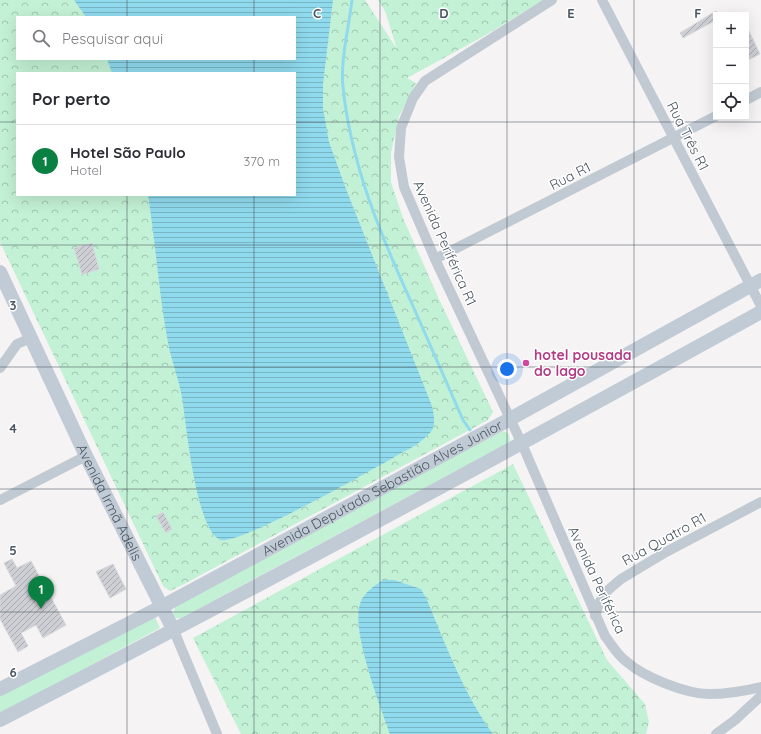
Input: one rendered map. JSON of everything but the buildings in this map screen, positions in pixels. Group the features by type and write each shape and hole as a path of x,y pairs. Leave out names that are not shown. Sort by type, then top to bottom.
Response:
{"street":[{"name":"Avenida Periférica R1","path":"510,419 435,259 404,187 399,157 401,128 406,112 413,98 425,81 432,75 552,0"},
{"name":"Rua Três R1","path":"602,0 674,139 755,283 761,306"},
{"path":"749,98 761,92"},
{"name":"Rua R1","path":"435,259 674,139 713,118"},
{"name":"Avenida Irmã Adelis","path":"0,272 86,456 174,631 216,734"},
{"name":"Avenida Deputado Sebastião Alves Junior","path":"0,689 162,606 510,419 755,283"},
{"name":"Avenida Deputado Sebastião Alves Junior","path":"0,720 174,631 522,444 761,312"},
{"path":"0,368 17,344 31,338"},
{"name":"Avenida Periférica","path":"510,419 595,616 605,636 626,662 648,677 680,688 708,694 733,693 761,688"},
{"path":"0,500 86,456"},
{"name":"Rua Quatro R1","path":"595,616 599,603 607,591 621,579 666,552 761,502"},
{"path":"716,734 735,720 761,696"}],"green space":[{"path":"0,0 365,0 397,49 385,11 378,0 544,0 484,36 407,78 416,83 399,116 391,153 391,182 403,218 438,297 493,412 488,420 186,583 170,591 163,586 0,242"},
{"path":"503,431 508,433 510,439 509,443 181,618 176,618 173,615 175,607 408,480"},
{"path":"513,464 607,660 645,704 649,722 646,734 241,734 193,638"},
{"path":"151,609 160,628 0,714 0,688"}],"water":[{"path":"74,0 333,0 323,84 323,109 329,142 346,189 432,406 434,425 430,433 416,445 285,516 234,538 221,540 212,533 205,518 199,498 182,397 169,348 148,196 296,196 296,72 112,72 107,60 296,60 296,16 85,16"},
{"path":"383,580 394,580 421,589 464,686 493,734 390,734 368,668 359,632 358,616 360,604 364,596 369,590"}],"waterway":[{"path":"352,0 342,77 347,116 360,172 369,200 390,253 463,420 470,430"}],"place":[{"name":"hotel pousada do lago","path":"526,363"},
{"name":"Hotel São Paulo","path":"41,609"}]}
